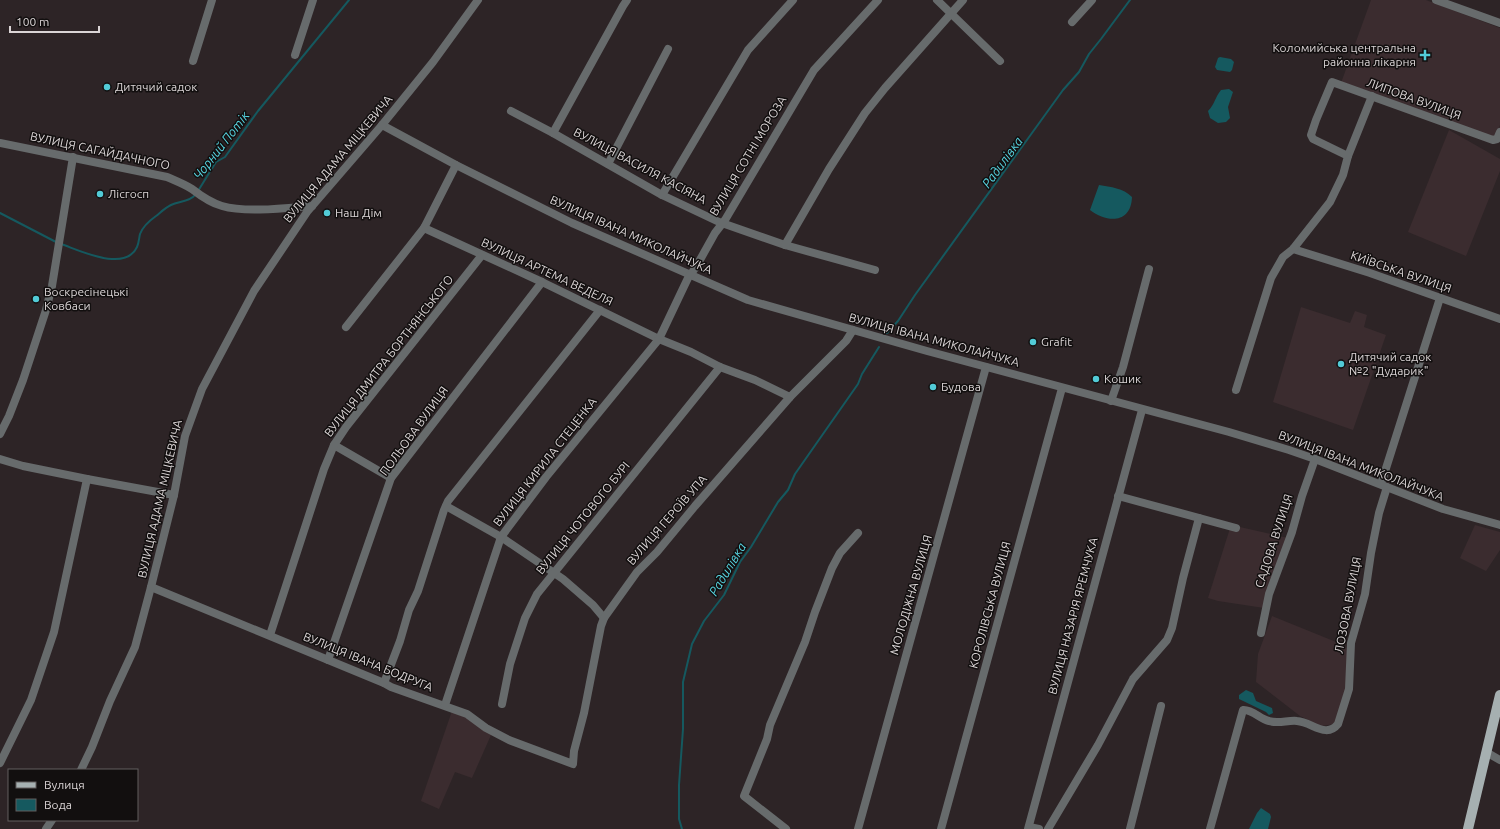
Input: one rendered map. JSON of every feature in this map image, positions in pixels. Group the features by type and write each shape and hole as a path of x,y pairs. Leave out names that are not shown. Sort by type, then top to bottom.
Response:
{"main road":[{"path":"1468,829 1500,695"}],"street":[{"path":"193,61 212,0"},
{"path":"295,55 313,0"},
{"name":"ВУЛИЦЯ АДАМА МІЦКЕВИЧА","path":"82,769 92,748 110,701 135,647 174,494 185,436 202,389 254,291 312,206 382,125 433,62 478,0"},
{"path":"553,133 623,6 628,0"},
{"path":"662,195 748,50 793,0"},
{"name":"ВУЛИЦЯ СОТНІ МОРОЗА","path":"659,339 690,276 814,70 878,0"},
{"path":"937,0 1000,61"},
{"path":"785,245 829,169 865,113 885,88 963,0"},
{"path":"1072,22 1092,0"},
{"path":"1436,0 1500,23"},
{"path":"608,164 668,49"},
{"name":"ЛИПОВА ВУЛИЦЯ","path":"1348,156 1313,139 1311,135 1332,82 1493,140 1497,139 1500,132"},
{"path":"1236,390 1271,278 1283,256 1293,249 1330,202 1343,175 1348,156 1372,96"},
{"name":"ВУЛИЦЯ ВАСИЛЯ КАСІЯНА","path":"511,111 662,195 723,223 785,245 875,270"},
{"name":"ВУЛИЦЯ ІВАНА МИКОЛАЙЧУКА","path":"382,125 456,165 572,223 690,276 748,300 1111,402 1229,432 1315,459 1443,509 1500,525"},
{"name":"ВУЛИЦЯ САГАЙДАЧНОГО","path":"0,143 167,177 221,206 235,209 312,206"},
{"path":"0,434 9,416 41,328 52,286 59,235 73,157"},
{"path":"346,327 424,228 456,165"},
{"name":"ВУЛИЦЯ АРТЕМА ВЕДЕЛЯ","path":"424,228 542,282 659,339 691,352 720,367 756,380 790,397"},
{"name":"КИЇВСЬКА ВУЛИЦЯ","path":"1293,249 1370,273 1500,319"},
{"name":"ВУЛИЦЯ ДМИТРА БОРТНЯНСЬКОГО","path":"270,636 324,469 334,445 346,427 482,255"},
{"path":"1111,402 1123,367 1149,270"},
{"name":"ПОЛЬОВА ВУЛИЦЯ","path":"328,660 391,478 542,282"},
{"name":"ЛОЗОВА ВУЛИЦЯ","path":"1210,829 1243,710 1247,710 1268,721 1298,721 1323,730 1335,728 1340,718 1347,697 1351,643 1365,594 1384,486 1440,298"},
{"path":"384,683 400,641 409,610 418,591 446,506 453,494 600,310"},
{"name":"ВУЛИЦЯ ГЕРОЇВ УПА","path":"573,764 575,745 584,712 600,626 604,618 637,572 657,552 790,397 846,341 853,330"},
{"name":"ВУЛИЦЯ КИРИЛА СТЕЦЕНКА","path":"445,705 501,537 546,477 659,339"},
{"name":"ВУЛИЦЯ ЧОТОВОГО БУРІ","path":"502,704 510,664 525,618 537,594 720,367"},
{"name":"МОЛОДІЖНА ВУЛИЦЯ","path":"858,829 986,367"},
{"name":"КОРОЛІВСЬКА ВУЛИЦЯ","path":"941,829 1062,388"},
{"name":"ВУЛИЦЯ НАЗАРІЯ ЯРЕМЧУКА","path":"1028,828 1142,410"},
{"path":"334,445 391,478"},
{"path":"0,459 22,466 87,480 174,494"},
{"name":"САДОВА ВУЛИЦЯ","path":"1262,633 1269,594 1292,532 1302,496 1315,459"},
{"path":"0,763 31,700 54,632 87,480"},
{"path":"1118,496 1236,528"},
{"path":"446,506 501,537 563,579 597,608 604,618"},
{"path":"1048,829 1098,745 1133,679 1167,640 1172,628 1183,578 1199,518"},
{"path":"786,829 744,796 767,739 770,725 805,642 814,612 832,568 840,553 858,533"},
{"name":"ВУЛИЦЯ ІВАНА БОДРУГА","path":"151,587 384,683 390,687 470,715 486,728 509,740 573,764"},
{"path":"1130,829 1161,706"},
{"path":"1486,752 1500,760"},
{"path":"1028,828 1040,829"}],"shaded area":[{"name":"Коломийська центральна районна лікарня","path":"1371,0 1426,0 1500,28 1500,125 1495,138 1341,83"},
{"path":"1449,130 1500,159 1500,171 1466,256 1408,232"},
{"path":"1301,307 1350,323 1355,311 1367,315 1364,327 1386,335 1353,430 1273,402"},
{"path":"1231,525 1288,538 1264,608 1208,598"},
{"path":"1475,525 1500,532 1500,550 1486,571 1460,558"},
{"path":"1272,616 1346,646 1352,675 1342,723 1321,726 1300,716 1256,682 1258,654"},
{"path":"452,711 468,717 491,735 472,778 455,772 439,809 421,801"}],"water":[{"path":"1218,58 1231,59 1234,62 1230,72 1217,70 1215,67"},
{"path":"1229,89 1233,92 1228,107 1230,118 1226,122 1218,123 1210,118 1208,111 1221,90"},
{"path":"1099,185 1121,190 1132,197 1131,206 1123,216 1110,219 1090,210"},
{"path":"1246,690 1253,693 1256,701 1272,708 1273,713 1269,715 1266,712 1239,699 1239,695"},
{"path":"1261,808 1270,814 1271,817 1268,829 1249,829 1257,813"}],"waterway":[{"name":"Чорний Потік","path":"198,191 216,162 225,157 258,111 349,0"},
{"name":"Радилівка","path":"887,333 898,321 915,295 1063,90 1079,72 1089,54 1130,0"},
{"name":"Чорний Потік","path":"61,244 101,258 123,258 131,255 137,247 141,231 149,222 169,206 188,200 196,194"},
{"name":"Чорний Потік","path":"0,213 56,242"},
{"name":"Радилівка","path":"682,829 679,819 679,785 683,729 683,682 692,644 704,621 724,595 740,562 751,547 778,502 788,490 795,474 858,384 862,374 879,347"}],"place":[{"name":"Коломийська центральна районна лікарня","path":"1425,55"},
{"name":"Дитячий садок","path":"107,87"},
{"name":"Лісгосп","path":"100,194"},
{"name":"Наш Дім","path":"327,213"},
{"name":"Воскресінецькі Ковбаси","path":"36,299"},
{"name":"Grafit","path":"1033,342"},
{"name":"Дитячий садок №2 \"Дударик\"","path":"1341,364"},
{"name":"Кошик","path":"1096,379"},
{"name":"Будова","path":"933,387"}]}
